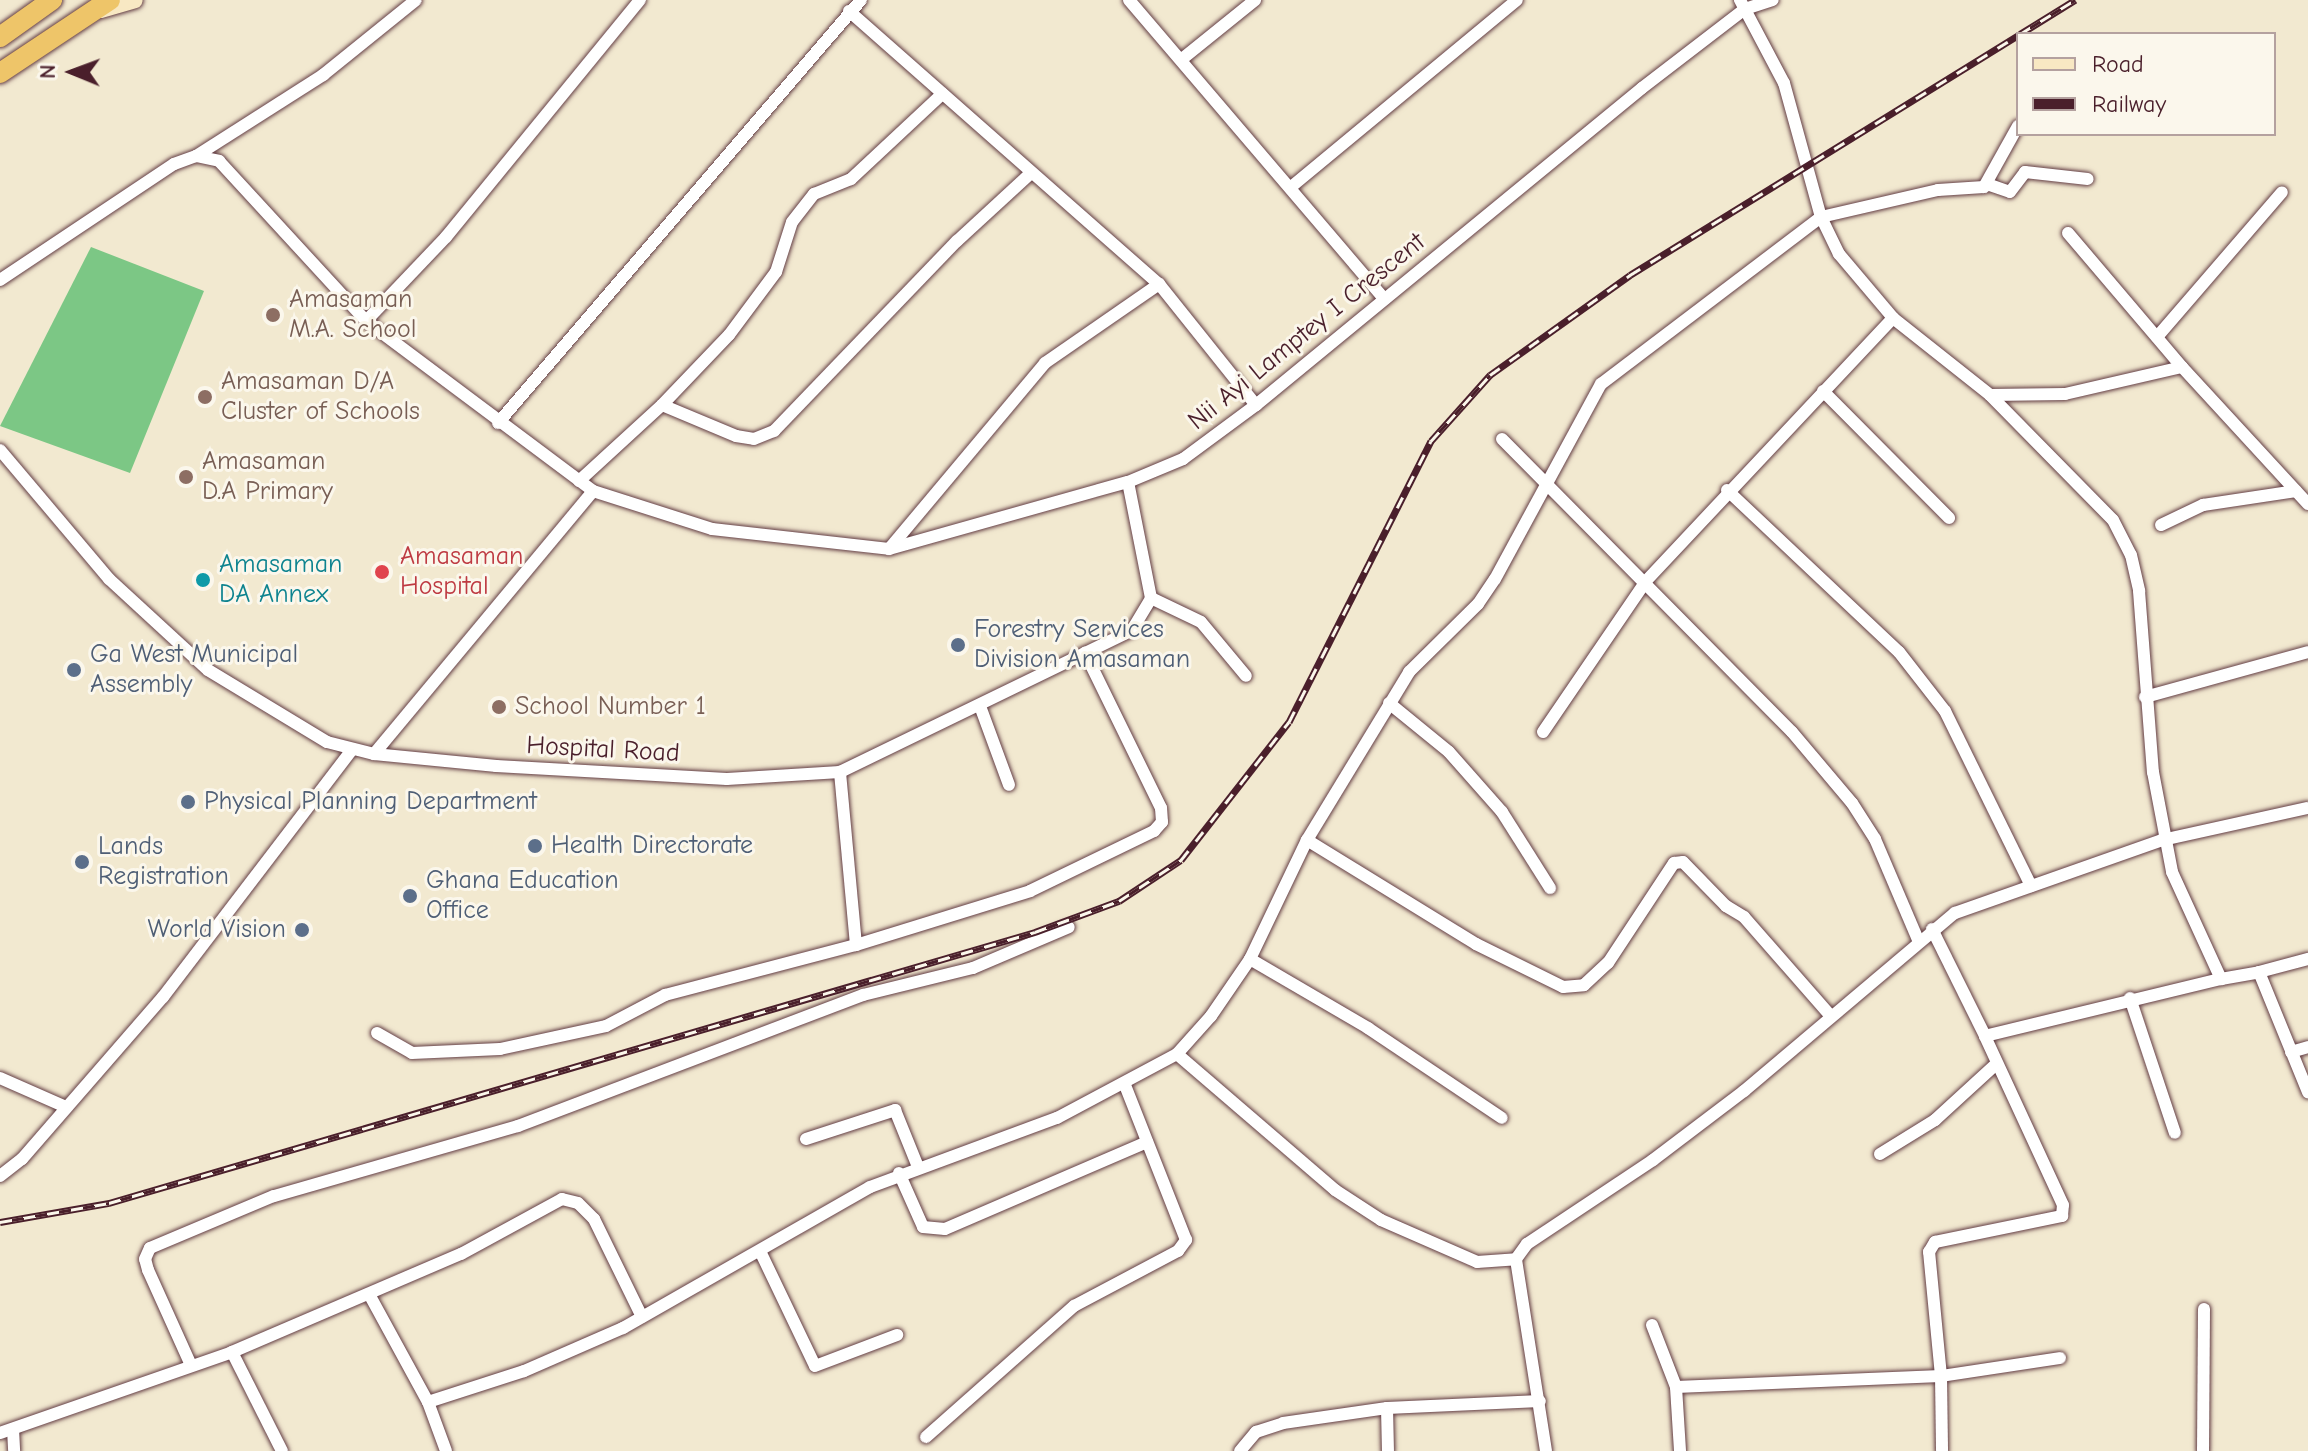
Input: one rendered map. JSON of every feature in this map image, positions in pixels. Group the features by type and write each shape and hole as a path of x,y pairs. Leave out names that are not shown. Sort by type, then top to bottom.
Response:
{"highway":[{"path":"0,37 52,0"},
{"path":"0,73 103,6"}],"main road":[{"path":"103,6 135,0"}],"street":[{"path":"0,280 174,164 196,156 323,75 416,0"},
{"path":"366,321 446,237 640,0"},
{"path":"498,423 861,0"},
{"path":"1129,0 1384,299"},
{"path":"1182,59 1255,0"},
{"path":"1291,187 1517,0"},
{"path":"1773,0 1743,4 1784,83 1821,217 1848,266 1893,318 1990,395 2086,487 2119,531 2139,591 2145,697 2162,840 2192,922 2221,979"},
{"name":"Nii Ayi Lamptey I Crescent","path":"196,156 219,161 366,321 498,423 593,491 712,529 889,549 1128,482 1183,459 1256,405 1743,4"},
{"path":"849,11 1159,284 1256,405"},
{"path":"579,481 662,405 729,335 776,272 781,244 814,194 851,179 942,94"},
{"path":"1987,184 2016,130"},
{"path":"428,1402 524,1371 642,1317 899,1173 1057,1118 1177,1054 1211,1016 1250,959 1307,840 1389,703 1427,651 1478,604 1593,397 1614,371 1821,217 1914,194 1987,184 2010,192 2025,172 2088,179"},
{"path":"662,405 736,436 754,439 774,431 957,241 1031,173"},
{"path":"2157,337 2282,192"},
{"path":"2068,233 2182,367 2308,504"},
{"path":"889,549 1045,363 1159,284"},
{"path":"1543,732 1646,581 1727,490 1893,318"},
{"path":"1990,395 2065,394 2182,367"},
{"path":"1823,391 1949,518"},
{"path":"1502,439 1545,487 1646,581 1792,732 1852,803 1875,839 1918,940"},
{"name":"Hospital Road","path":"0,450 109,579 208,670 327,742 351,751 374,754 727,779 840,772 1132,630 1151,598"},
{"path":"1128,482 1151,598 1201,622 1246,676"},
{"path":"1727,490 1899,652 1945,711 2031,886"},
{"path":"374,754 593,491"},
{"path":"2161,525 2203,505 2296,491"},
{"path":"2145,697 2308,652"},
{"path":"377,1033 412,1053 500,1049 606,1026 665,995 856,945 1030,891 1154,831 1162,822 1161,808 1085,653"},
{"path":"1389,703 1449,752 1502,812 1550,888"},
{"path":"980,706 1009,785"},
{"path":"0,1176 22,1159 181,974 351,751"},
{"path":"840,772 856,945"},
{"path":"1177,1054 1335,1190 1381,1220 1477,1262 1516,1259 1551,1225 1653,1160 1744,1091 1829,1014 1880,977 1918,940 1955,913 2162,840 2308,808"},
{"path":"1307,840 1476,944 1563,987 1584,985 1608,963 1665,875 1683,862 1726,906 1744,917 1829,1014"},
{"path":"190,1363 148,1270 145,1259 150,1248 274,1196 518,1126 863,995 973,968 1069,927"},
{"path":"1932,929 1985,1036 1994,1066 2063,1205 2062,1216 1935,1242 1929,1252 1941,1376 1942,1451"},
{"path":"1250,959 1368,1028 1502,1118"},
{"path":"1985,1036 2130,998 2308,959"},
{"path":"2259,972 2308,1092"},
{"path":"2130,998 2175,1133"},
{"path":"2291,1052 2308,1047"},
{"path":"1880,1154 1935,1120 1994,1066"},
{"path":"0,1078 66,1107"},
{"path":"926,1437 1074,1306 1178,1251 1186,1240 1124,1083"},
{"path":"806,1139 895,1110 918,1167"},
{"path":"899,1173 923,1227 945,1229 1147,1142"},
{"path":"14,1451 6,1431 190,1363 232,1352 461,1254 562,1199 578,1203 594,1219 642,1317"},
{"path":"760,1251 815,1366 897,1335"},
{"path":"1516,1259 1546,1451"},
{"path":"369,1294 428,1402 446,1451"},
{"path":"2203,1451 2204,1309"},
{"path":"1652,1325 1676,1387 1680,1451"},
{"path":"232,1352 282,1451"},
{"path":"1676,1387 1941,1376 2060,1358"},
{"path":"1240,1451 1256,1432 1283,1423 1387,1408 1540,1401"},
{"path":"1387,1408 1388,1451"}],"green space":[{"path":"91,247 204,291 130,473 0,426"}],"railway":[{"path":"2023,32 2075,0"},
{"path":"0,1222 109,1203 1035,932 1119,901 1181,860 1289,722 1431,441 1490,375 1630,275 2016,36"}],"place":[{"name":"Amasaman M.A. School","path":"273,315"},
{"name":"Amasaman D/A Cluster of Schools","path":"205,397"},
{"name":"Amasaman D.A Primary","path":"186,477"},
{"name":"Amasaman Hospital","path":"382,572"},
{"name":"Amasaman DA Annex","path":"203,580"},
{"name":"Forestry Services Division Amasaman","path":"958,645"},
{"name":"Ga West Municipal Assembly","path":"74,670"},
{"name":"School Number 1","path":"499,707"},
{"name":"Physical Planning Department","path":"188,802"},
{"name":"Health Directorate","path":"535,846"},
{"name":"Lands Registration","path":"82,862"},
{"name":"Ghana Education Office","path":"410,896"},
{"name":"World Vision","path":"302,930"}]}
